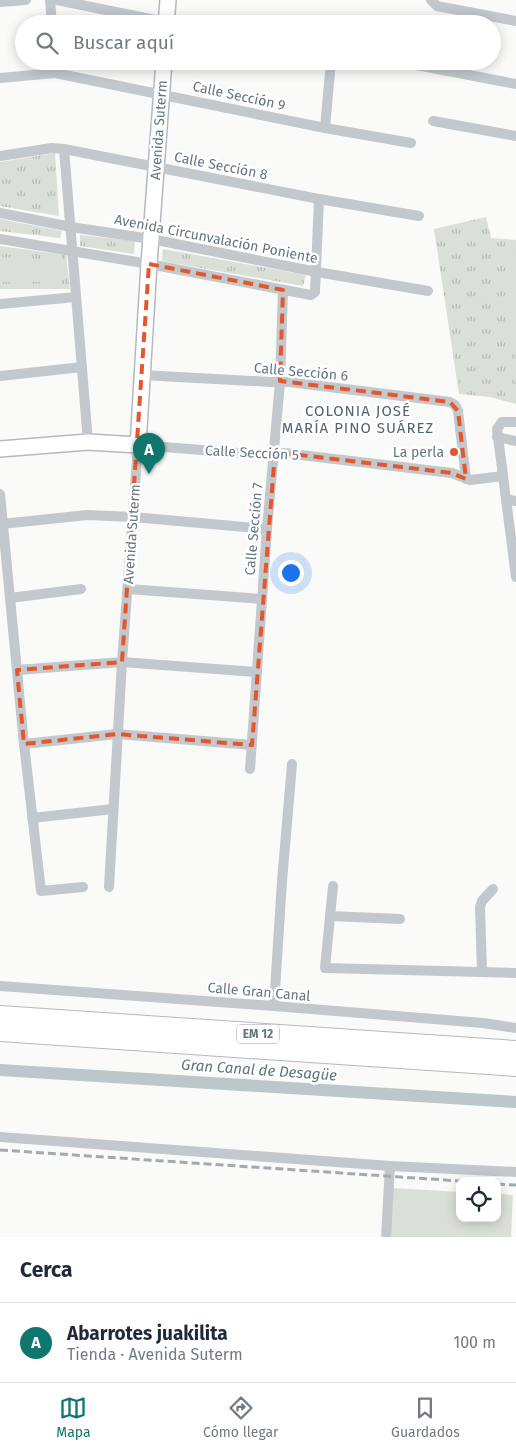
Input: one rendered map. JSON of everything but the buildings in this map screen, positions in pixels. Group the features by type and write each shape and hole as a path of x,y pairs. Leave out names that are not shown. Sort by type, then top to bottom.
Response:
{"highway":[{"name":"EM 12","path":"0,1016 516,1051"},
{"name":"EM 12","path":"0,1031 516,1066"}],"street":[{"path":"0,2 26,0"},
{"path":"50,0 51,15"},
{"path":"57,0 130,15"},
{"path":"168,0 169,15"},
{"path":"431,1 437,6 484,15"},
{"path":"501,18 516,21"},
{"name":"Avenida Suterm","path":"109,887 117,734 163,70"},
{"path":"325,128 330,70"},
{"path":"443,70 516,84"},
{"name":"Calle Sección 9","path":"0,78 55,73 325,128 411,143"},
{"path":"434,121 516,136"},
{"name":"Calle Sección 8","path":"0,156 52,148 64,149 319,199 419,216"},
{"path":"64,149 74,252 88,442"},
{"path":"0,239 149,264 309,295 315,292 319,199"},
{"name":"Avenida Circunvalación Poniente","path":"0,213 428,291"},
{"name":"Calle Sección 7","path":"250,769 267,530 280,382 283,290"},
{"path":"0,304 76,297"},
{"path":"0,376 82,367"},
{"name":"Calle Sección 6","path":"142,375 289,382 450,402 458,411 466,479"},
{"path":"516,422 505,421 499,423 497,428 503,476 511,500 516,573"},
{"path":"497,437 516,441"},
{"name":"Calle Sección 5","path":"0,449 88,442 275,454 284,453 452,474 476,480 503,476"},
{"path":"0,494 24,744 41,891 83,887"},
{"path":"2,524 87,515 133,517 267,530"},
{"path":"10,598 82,589"},
{"path":"128,590 262,599"},
{"path":"17,670 122,662 257,672"},
{"path":"24,744 117,734 252,745"},
{"path":"274,1006 292,764"},
{"path":"32,818 113,809"},
{"path":"333,886 325,968 516,973"},
{"path":"482,972 480,907 482,901 493,889"},
{"path":"330,916 400,919"},
{"name":"Calle Gran Canal","path":"0,986 483,1023 516,1028"},
{"path":"0,1137 390,1166 516,1172"},
{"path":"386,1237 390,1166"}],"highlighted area":[{"path":"149,264 283,290 280,381 450,402 458,411 466,479 452,473 275,452 252,745 117,734 24,744 17,670 122,662"}],"green space":[{"path":"55,153 59,216 0,206 0,162"},
{"path":"486,217 491,238 516,240 516,404 490,397 459,394 434,229"},
{"path":"0,219 62,231 60,238 0,231"},
{"path":"80,235 135,241 134,254 80,246"},
{"path":"0,246 66,255 70,289 0,289"},
{"path":"163,249 306,275 303,286 162,261"},
{"path":"508,254 516,254 516,346 511,346"},
{"path":"0,257 56,260 56,282 0,282"},
{"path":"392,1188 456,1192 456,1222 501,1222 501,1194 513,1195 511,1237 390,1237"}],"waterway":[{"name":"Gran Canal de Desagüe","path":"0,1070 516,1102"}],"railway":[{"path":"0,1150 456,1181"},
{"path":"501,1184 516,1185"}],"place":[{"name":"La perla","path":"454,452"},
{"name":"Abarrotes juakilita","path":"149,474"}],"district":[{"name":"COLONIA JOSÉ MARÍA PINO SUÁREZ","path":"358,420"}]}
